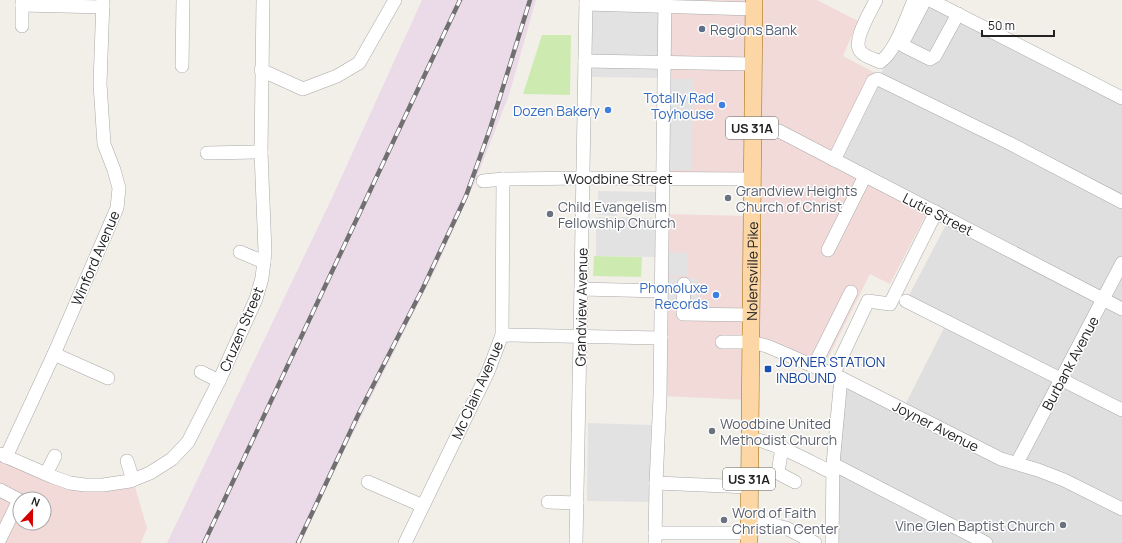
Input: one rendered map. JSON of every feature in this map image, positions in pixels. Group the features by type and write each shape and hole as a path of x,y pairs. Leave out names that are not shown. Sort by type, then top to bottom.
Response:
{"main road":[{"name":"Nolensville Pike","path":"749,532 754,4"}],"street":[{"path":"182,66 183,0"},
{"name":"Cruzen Street","path":"3,455 70,483 85,485 108,485 133,480 163,466 188,442 219,381 256,299 262,278 265,252 261,152 263,0"},
{"path":"261,70 303,90 337,76 359,63 395,0"},
{"path":"876,0 860,34 858,47 862,53 880,62 886,58 892,50 914,0"},
{"path":"925,0 903,42 904,46 930,59 935,56 958,14"},
{"path":"930,0 1122,98"},
{"path":"586,2 754,4"},
{"name":"Grandview Avenue","path":"576,543 584,178 586,2"},
{"path":"22,26 22,3 103,4"},
{"path":"665,3 660,396 655,538 786,528 815,543"},
{"name":"Winford Avenue","path":"3,455 54,354 117,208 119,188 104,144 100,84 103,4"},
{"path":"585,61 753,64"},
{"path":"834,160 873,82 878,79 1009,143 1122,202"},
{"name":"Lutie Street","path":"752,129 778,131 1122,308"},
{"path":"207,153 261,152"},
{"path":"828,250 865,176"},
{"name":"Woodbine Street","path":"483,181 503,179 584,178 752,179"},
{"name":"Mc Clain Avenue","path":"406,543 488,372 502,335 503,179"},
{"path":"832,543 831,468 837,377 868,301 890,304 936,212"},
{"path":"240,252 264,262"},
{"name":"Burbank Avenue","path":"1017,464 1122,263"},
{"path":"684,284 684,314 751,315"},
{"path":"581,289 661,291"},
{"path":"814,366 851,292"},
{"path":"906,301 1122,410"},
{"path":"502,335 661,338"},
{"name":"Joyner Avenue","path":"722,342 751,342 767,346 837,377 1001,459 1038,470 1064,480 1122,509"},
{"path":"54,354 108,378"},
{"path":"200,372 219,381"},
{"path":"750,438 782,447 831,468 986,543"},
{"path":"782,447 778,473 795,482"},
{"path":"46,474 55,456"},
{"path":"128,461 133,480"},
{"path":"368,482 423,506"},
{"path":"656,483 749,487"},
{"path":"0,490 19,500 0,539"},
{"path":"548,502 577,502"}],"shaded area":[{"path":"422,0 536,0 509,95 474,184 436,268 328,483 301,543 167,543 331,200"},
{"path":"593,0 661,0 660,78 591,77"},
{"path":"665,0 817,0 858,21 843,56 877,74 834,160 929,209 890,284 870,274 822,370 751,342 750,400 660,396 663,214 752,216 752,179 663,178"},
{"path":"921,0 1122,98 1122,543 832,543 841,378 903,409 947,322 906,301 949,219 834,160"},
{"path":"667,79 693,79 692,170 665,170"},
{"path":"598,191 661,192 661,214 643,214 643,201 617,201 617,216 598,215"},
{"path":"596,217 660,218 660,257 596,256"},
{"path":"666,252 687,253 687,276 666,276"},
{"path":"667,278 697,278 697,308 667,308"},
{"path":"588,423 651,425 650,502 587,501"},
{"path":"0,454 70,483 133,480 147,528 141,543 0,543"}],"green space":[{"path":"542,35 571,35 570,95 523,94"},
{"path":"594,256 642,257 641,277 593,276"}],"railway":[{"path":"204,543 460,0"},
{"path":"298,543 360,411 423,288 466,196 490,129 530,0"}],"place":[{"name":"Regions Bank","path":"702,29"},
{"name":"Totally Rad Toyhouse","path":"722,105"},
{"name":"Dozen Bakery","path":"608,110"},
{"name":"Grandview Heights Church of Christ","path":"728,198"},
{"name":"Child Evangelism Fellowship Church","path":"550,214"},
{"name":"Phonoluxe Records","path":"716,295"},
{"name":"JOYNER STATION INBOUND","path":"768,369"},
{"name":"Woodbine United Methodist Church","path":"712,431"},
{"name":"Word of Faith Christian Center","path":"724,520"},
{"name":"Vine Glen Baptist Church","path":"1063,525"}]}
